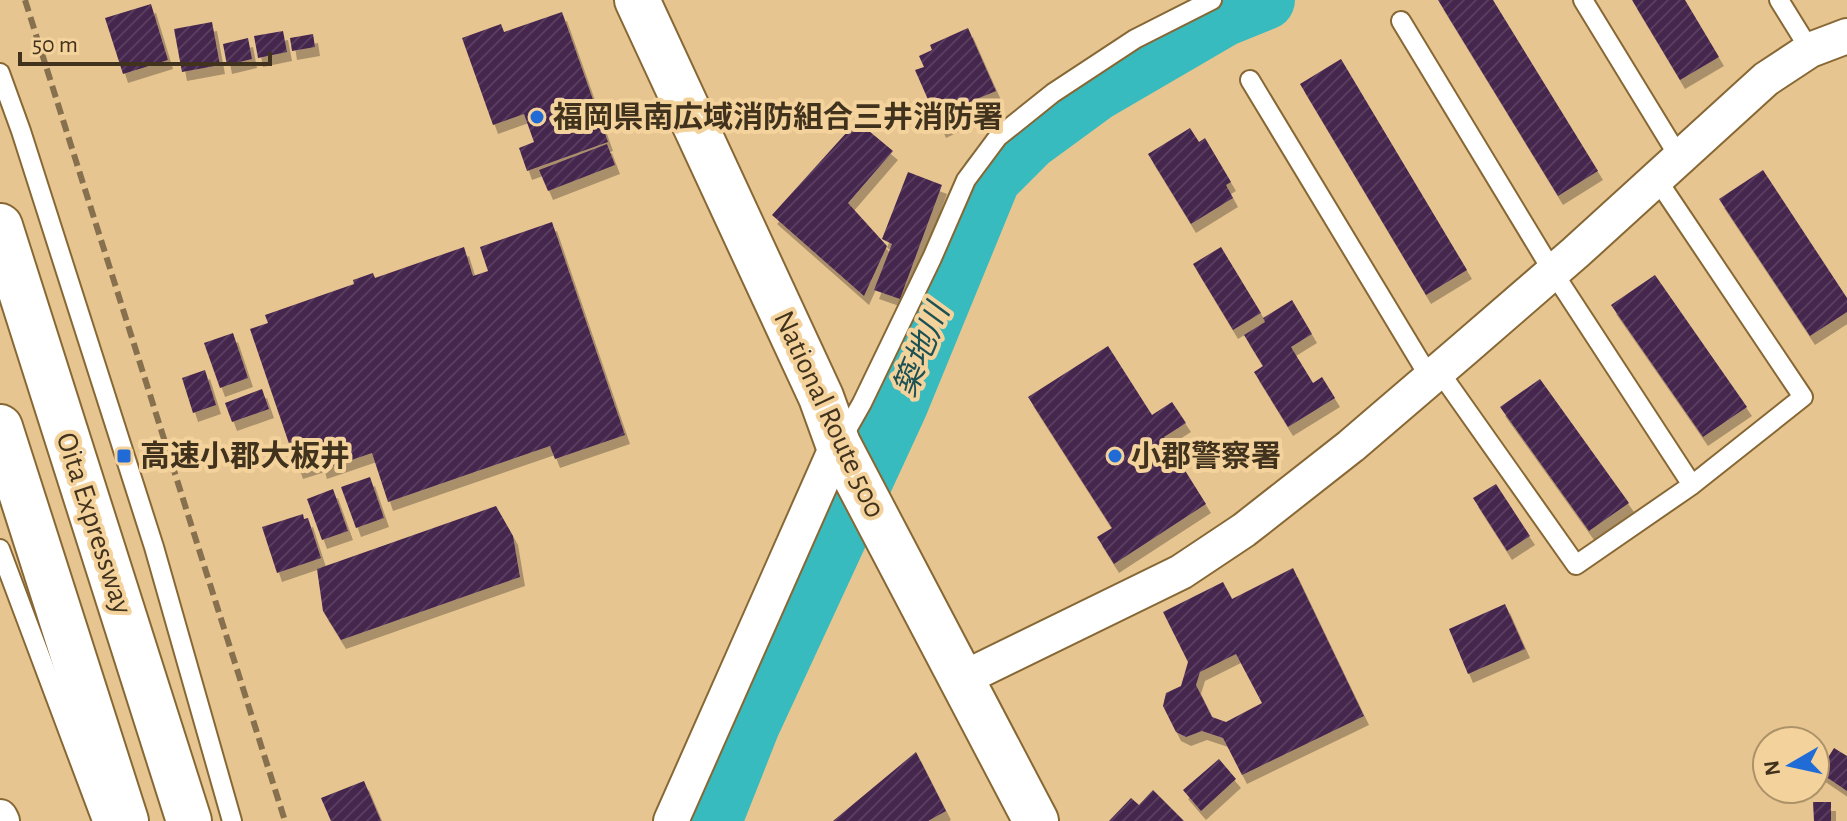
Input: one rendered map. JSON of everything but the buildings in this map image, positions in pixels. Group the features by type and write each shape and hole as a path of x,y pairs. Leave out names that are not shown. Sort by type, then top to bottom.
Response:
{"highway":[{"name":"National Route 500","path":"637,0 814,382 838,444 1036,821"},
{"name":"Oita Expressway","path":"0,226 189,821"},
{"name":"Oita Expressway","path":"0,427 126,821"}],"street":[{"path":"962,679 1181,572 1244,530 1351,446 1435,374 1766,79 1810,50 1847,36"},
{"path":"671,821 838,444"}],"lane":[{"path":"838,444 900,324 966,180 998,137 1053,93 1135,39 1212,0"},
{"path":"1250,80 1435,374 1576,565 1692,485 1803,397 1668,168 1583,0"},
{"path":"1779,0 1810,50"},
{"path":"1401,21 1553,272 1692,485"},
{"path":"0,73 154,547 232,821"},
{"path":"0,549 102,821"}],"waterway":[{"name":"築地川","path":"712,821 750,725 898,405 991,178 1029,140 1096,91 1223,17 1265,0"}],"railway":[{"path":"25,0 285,821"}],"place":[{"name":"福岡県南広域消防組合三井消防署","path":"537,117"},
{"name":"高速小郡大板井","path":"124,456"},
{"name":"小郡警察署","path":"1115,456"}]}
